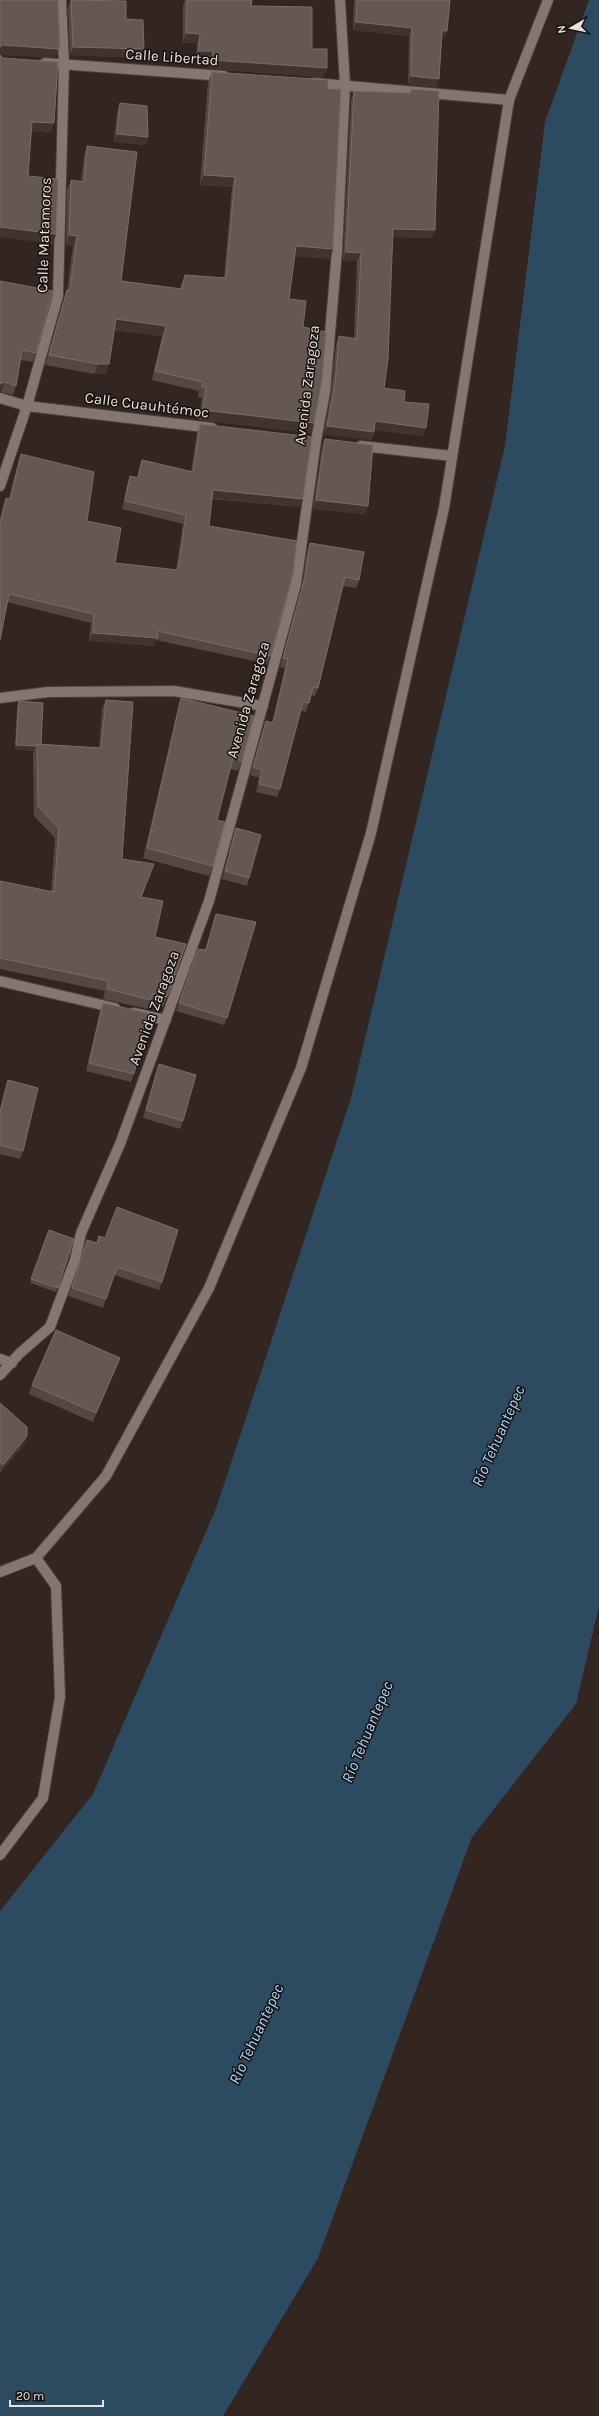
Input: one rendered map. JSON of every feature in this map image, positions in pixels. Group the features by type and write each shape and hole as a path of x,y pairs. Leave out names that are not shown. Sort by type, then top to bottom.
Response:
{"street":[{"name":"Calle Matamoros","path":"0,486 27,406 54,295 64,64 61,0"},
{"name":"Avenida Zaragoza","path":"0,1375 25,1348 50,1327 75,1260 81,1233 120,1144 209,901 296,584 316,441 325,392 337,251 345,85 340,0"},
{"path":"0,1572 36,1558 106,1476 209,1288 301,1068 371,833 444,508 509,100 548,0"},
{"name":"Calle Libertad","path":"32,62 236,77"},
{"path":"306,82 509,100"},
{"name":"Calle Cuauhtémoc","path":"0,398 27,406 222,429"},
{"path":"354,445 452,456"},
{"path":"0,698 48,692 174,691 262,706"},
{"path":"0,981 166,1020"},
{"path":"0,1359 12,1363"},
{"path":"0,1855 43,1798 60,1697 56,1586 36,1558"}],"water":[{"name":"Río Tehuantepec","path":"589,0 599,0 599,1606 576,1704 472,1837 318,2258 223,2416 0,2416 0,1911 93,1794 217,1506 351,1098 505,446 545,122"}],"building":[{"path":"0,0 58,0 60,45 58,49 3,45 0,47"},
{"path":"71,0 126,1 126,19 143,20 144,49 73,47"},
{"path":"187,0 252,0 251,6 312,7 312,49 327,49 327,68 212,60 213,51 199,51 200,34 186,33"},
{"path":"357,0 450,0 447,31 442,31 439,79 411,76 412,28 356,22"},
{"path":"0,55 3,58 58,62 54,123 32,122 28,176 58,179 56,234 0,227"},
{"path":"212,72 328,80 328,89 341,89 333,249 296,246 289,299 306,301 303,327 326,332 322,381 314,423 203,410 206,388 202,387 203,382 155,371 166,326 116,319 109,364 98,364 49,355 67,290 70,290 77,236 69,235 71,180 84,182 87,146 137,152 121,281 182,289 185,275 226,278 235,177 204,175"},
{"path":"411,89 439,91 435,230 393,229 388,359 384,388 405,391 404,402 429,404 426,428 375,421 374,432 327,426 335,384 339,336 357,339 361,253 346,252 354,91 411,93"},
{"path":"120,103 147,106 148,137 117,134"},
{"path":"0,281 53,291 36,353 22,350 16,386 5,382 0,384"},
{"path":"200,424 312,437 303,499 213,490 209,526 297,541 293,574 270,656 158,631 157,638 93,633 94,614 9,594 0,640 0,524 6,498 10,499 21,454 94,472 87,521 121,528 115,563 178,570 186,515 125,501 130,476 138,478 142,460 193,472"},
{"path":"325,439 373,445 368,506 316,500"},
{"path":"310,543 364,552 359,580 345,577 318,688 313,687 309,703 303,702 280,789 259,784 262,770 253,767 266,721 273,723 288,659 283,658 305,577"},
{"path":"181,698 254,716 242,761 233,758 217,820 225,822 213,866 147,848"},
{"path":"106,700 133,702 122,859 154,864 141,897 163,901 155,937 186,944 167,997 153,993 151,1000 107,989 108,981 0,958 0,881 54,892 59,829 38,806 37,744 101,748"},
{"path":"19,701 43,703 41,745 16,745"},
{"path":"236,828 261,835 249,878 225,871"},
{"path":"216,914 256,922 227,1018 179,1003 198,949 206,950"},
{"path":"103,1003 148,1013 134,1074 89,1063"},
{"path":"159,1064 196,1075 183,1121 146,1110"},
{"path":"8,1080 38,1088 23,1151 0,1145 0,1112"},
{"path":"117,1207 178,1230 162,1282 117,1267 106,1299 72,1288 87,1240 97,1243 99,1236 105,1238"},
{"path":"49,1230 74,1239 58,1288 31,1279"},
{"path":"56,1330 120,1358 96,1413 32,1385"},
{"path":"0,1403 27,1427 27,1436 3,1465 0,1462"}]}
